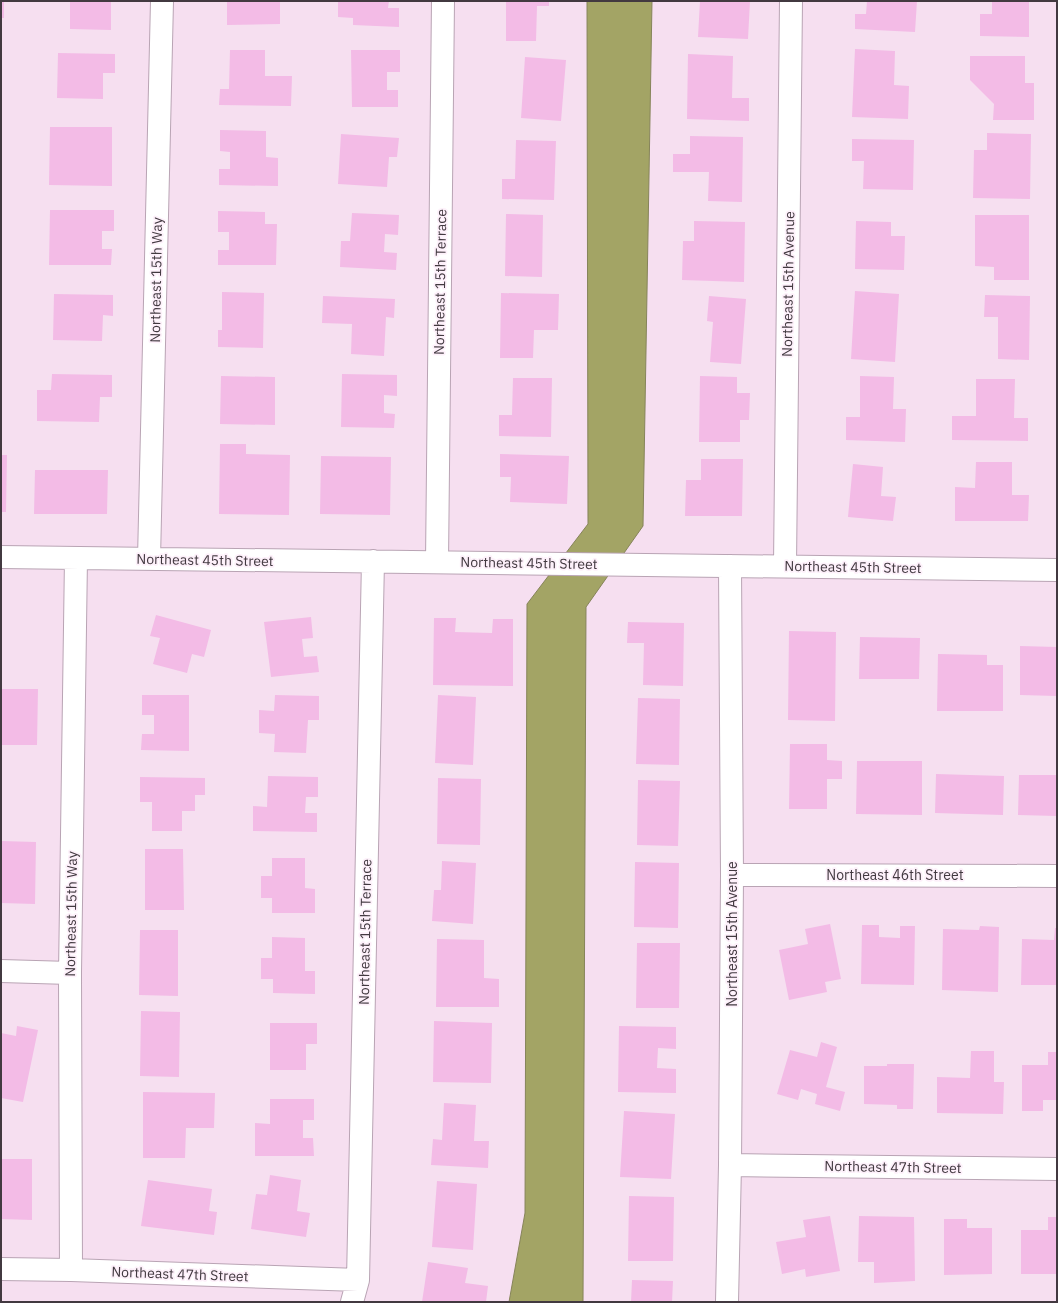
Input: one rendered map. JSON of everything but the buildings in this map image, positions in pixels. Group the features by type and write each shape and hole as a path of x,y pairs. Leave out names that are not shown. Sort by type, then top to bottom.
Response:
{"street":[{"name":"Northeast 15th Way","path":"149,559 162,1"},
{"name":"Northeast 15th Terrace","path":"437,562 442,1"},
{"name":"Northeast 15th Avenue","path":"785,566 791,1"},
{"name":"Northeast 45th Street","path":"1,557 1057,570"},
{"name":"Northeast 15th Way","path":"71,1270 70,973 76,558"},
{"name":"Northeast 15th Terrace","path":"352,1302 358,1280 373,561"},
{"name":"Northeast 15th Avenue","path":"727,1302 730,1165 732,875 730,566"},
{"name":"Northeast 46th Street","path":"732,875 1057,876"},
{"path":"1,971 70,973"},
{"name":"Northeast 47th Street","path":"730,1165 1057,1169"},
{"name":"Northeast 47th Street","path":"1,1269 358,1280"}],"shaded area":[{"path":"587,1 652,1 643,526 586,607 583,1302 509,1302 525,1213 527,604 588,524"}]}
